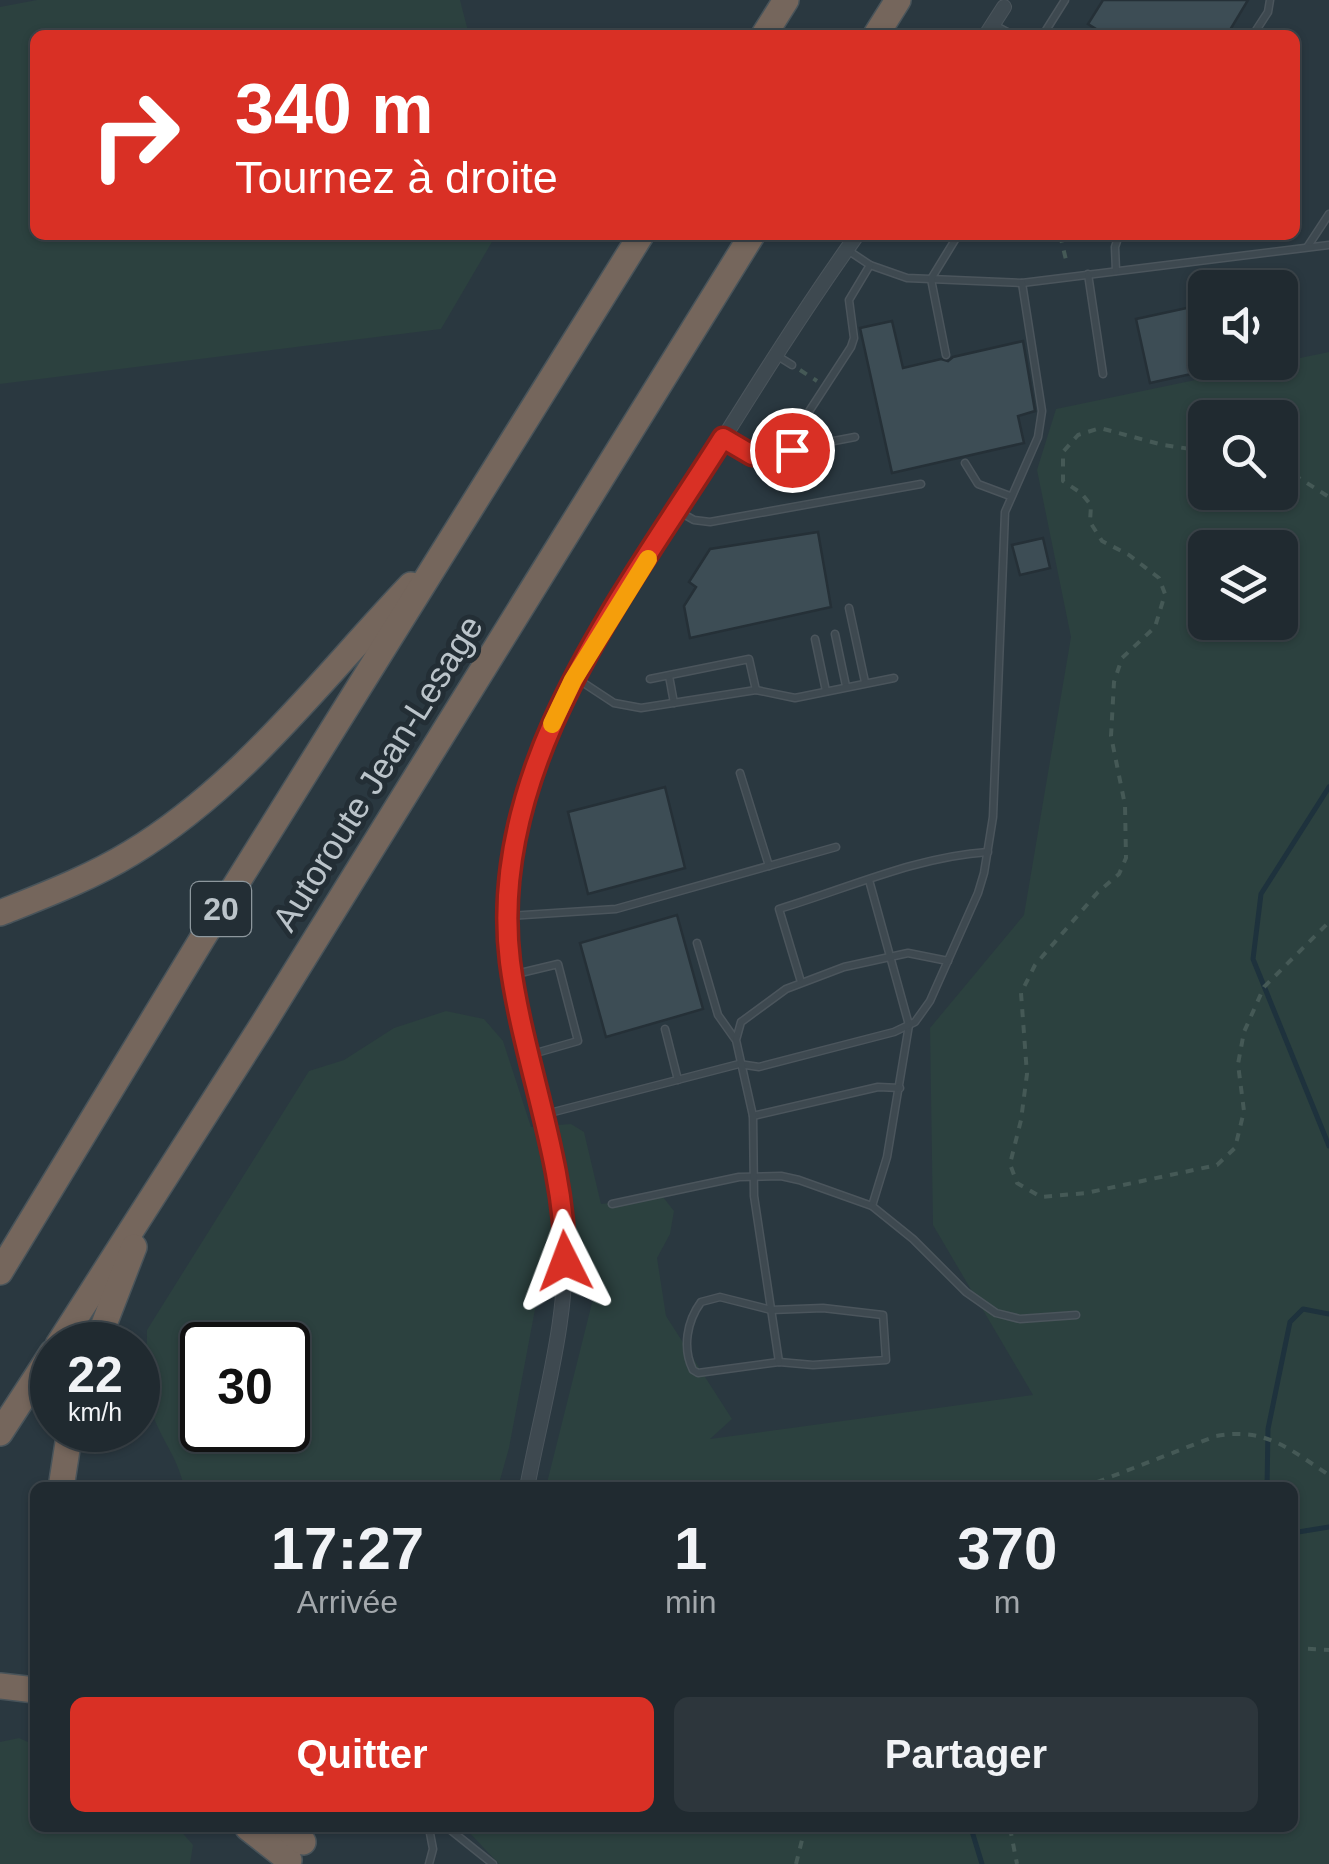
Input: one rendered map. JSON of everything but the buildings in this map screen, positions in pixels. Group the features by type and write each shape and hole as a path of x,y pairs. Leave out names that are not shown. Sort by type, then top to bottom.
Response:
{"highway":[{"path":"767,30 786,0"},
{"path":"879,30 898,0"},
{"name":"Autoroute Jean-Lesage","path":"0,1272 637,240"},
{"name":"Autoroute Jean-Lesage","path":"73,1322 749,240"},
{"path":"0,913 101,869 185,815 261,746 446,548"},
{"path":"105,1322 156,1193"},
{"path":"0,1432 30,1386"},
{"path":"63,1482 67,1452"},
{"path":"0,1686 30,1689"},
{"path":"266,1832 298,1839"}],"street":[{"path":"989,30 1004,6"},
{"path":"529,1482 555,1349 565,1261 562,1214 512,975 508,916 512,856 525,795 542,746 575,677 723,438 853,240"}],"lane":[{"path":"1046,30 1065,0"},
{"path":"1256,30 1268,12 1270,0"},
{"path":"1307,247 1329,214"},
{"path":"946,355 932,279 955,240"},
{"path":"1116,271 1117,240"},
{"path":"847,249 899,277 1022,283 1329,244"},
{"path":"792,450 795,433 853,342 849,300 870,264"},
{"path":"1088,274 1103,374"},
{"path":"541,1115 739,1064 759,1067 909,1025 922,1014 978,894 993,816 1003,532 1010,496 1038,437 1042,411 1022,283"},
{"path":"776,355 792,365"},
{"path":"723,438 752,455 856,437"},
{"path":"966,463 978,484 1010,496"},
{"path":"678,511 694,520 710,522 920,484"},
{"path":"849,608 865,682"},
{"path":"835,634 846,686"},
{"path":"814,638 826,691"},
{"path":"650,679 749,659 756,690"},
{"path":"669,676 674,703"},
{"path":"575,677 625,707 641,708 756,690 795,698 894,678"},
{"path":"740,772 769,866"},
{"path":"508,916 616,909 836,847"},
{"path":"801,982 779,909 895,868 988,852"},
{"path":"869,880 909,1025 887,1157 872,1206"},
{"path":"697,944 718,1015 736,1040"},
{"path":"779,1362 754,1196 754,1116 736,1040 741,1022 801,982 891,956 926,954 948,960"},
{"path":"512,975 558,964 578,1041 527,1056"},
{"path":"665,1029 678,1080"},
{"path":"754,1116 878,1087 900,1088"},
{"path":"612,1204 755,1176 799,1180 872,1206 913,1239 966,1292 996,1313 1020,1319 1076,1316"},
{"path":"709,1298 743,1300 771,1310 822,1308 884,1314 886,1360 841,1364 779,1362 698,1373 686,1351 693,1314 709,1298"},
{"path":"429,1864 433,1849 430,1832"},
{"path":"453,1832 493,1864"}],"path":[{"path":"1061,240 1066,258"},
{"path":"1188,449 1100,428 1078,435 1062,452 1063,481 1091,505 1090,522 1102,540 1129,554 1159,578 1165,594 1155,627 1122,658 1114,682 1111,736 1125,806 1126,858 1118,874 1035,965 1021,993 1028,1074 1022,1120 1010,1164 1017,1183 1041,1196 1086,1194 1217,1166 1235,1148 1244,1112 1238,1064 1244,1032 1264,987 1329,922"},
{"path":"1298,477 1329,497"},
{"path":"1097,1482 1216,1436 1238,1432 1268,1436 1329,1475"},
{"path":"1298,1648 1329,1650"},
{"path":"796,1864 804,1832"},
{"path":"1011,1832 1017,1864"}],"green space":[{"path":"37,0 460,0 468,30 30,30 30,240 493,240 441,329 0,384 0,7"},
{"path":"1329,352 1329,1864 499,1864 469,1832 1298,1832 1298,1482 547,1482 594,1295 589,1266 563,1257 542,1272 499,1482 182,1482 160,1431 160,1322 152,1322 309,1071 344,1060 394,1028 446,1011 484,1019 503,1041 531,1127 571,1124 584,1132 601,1204 663,1197 674,1211 670,1234 657,1258 666,1316 732,1419 710,1439 1033,1395 933,1225 930,1028 1024,915 1071,637 1037,470 1056,409 1195,380 1298,380 1298,358"},
{"path":"19,1738 30,1743 30,1832 182,1832 193,1845 190,1864 0,1864 0,1742"}],"waterway":[{"path":"1329,787 1261,894 1253,959 1329,1146"},
{"path":"1267,1482 1268,1429 1290,1322 1303,1309 1329,1314"},
{"path":"1298,1532 1329,1527"},
{"path":"972,1832 982,1864"}],"slow traffic":[{"path":"552,724 573,680 648,559"}],"route":[{"path":"565,1261 559,1194 526,1048 508,942 510,874 525,795 542,746 573,680 723,438 752,455 792,450"}]}
